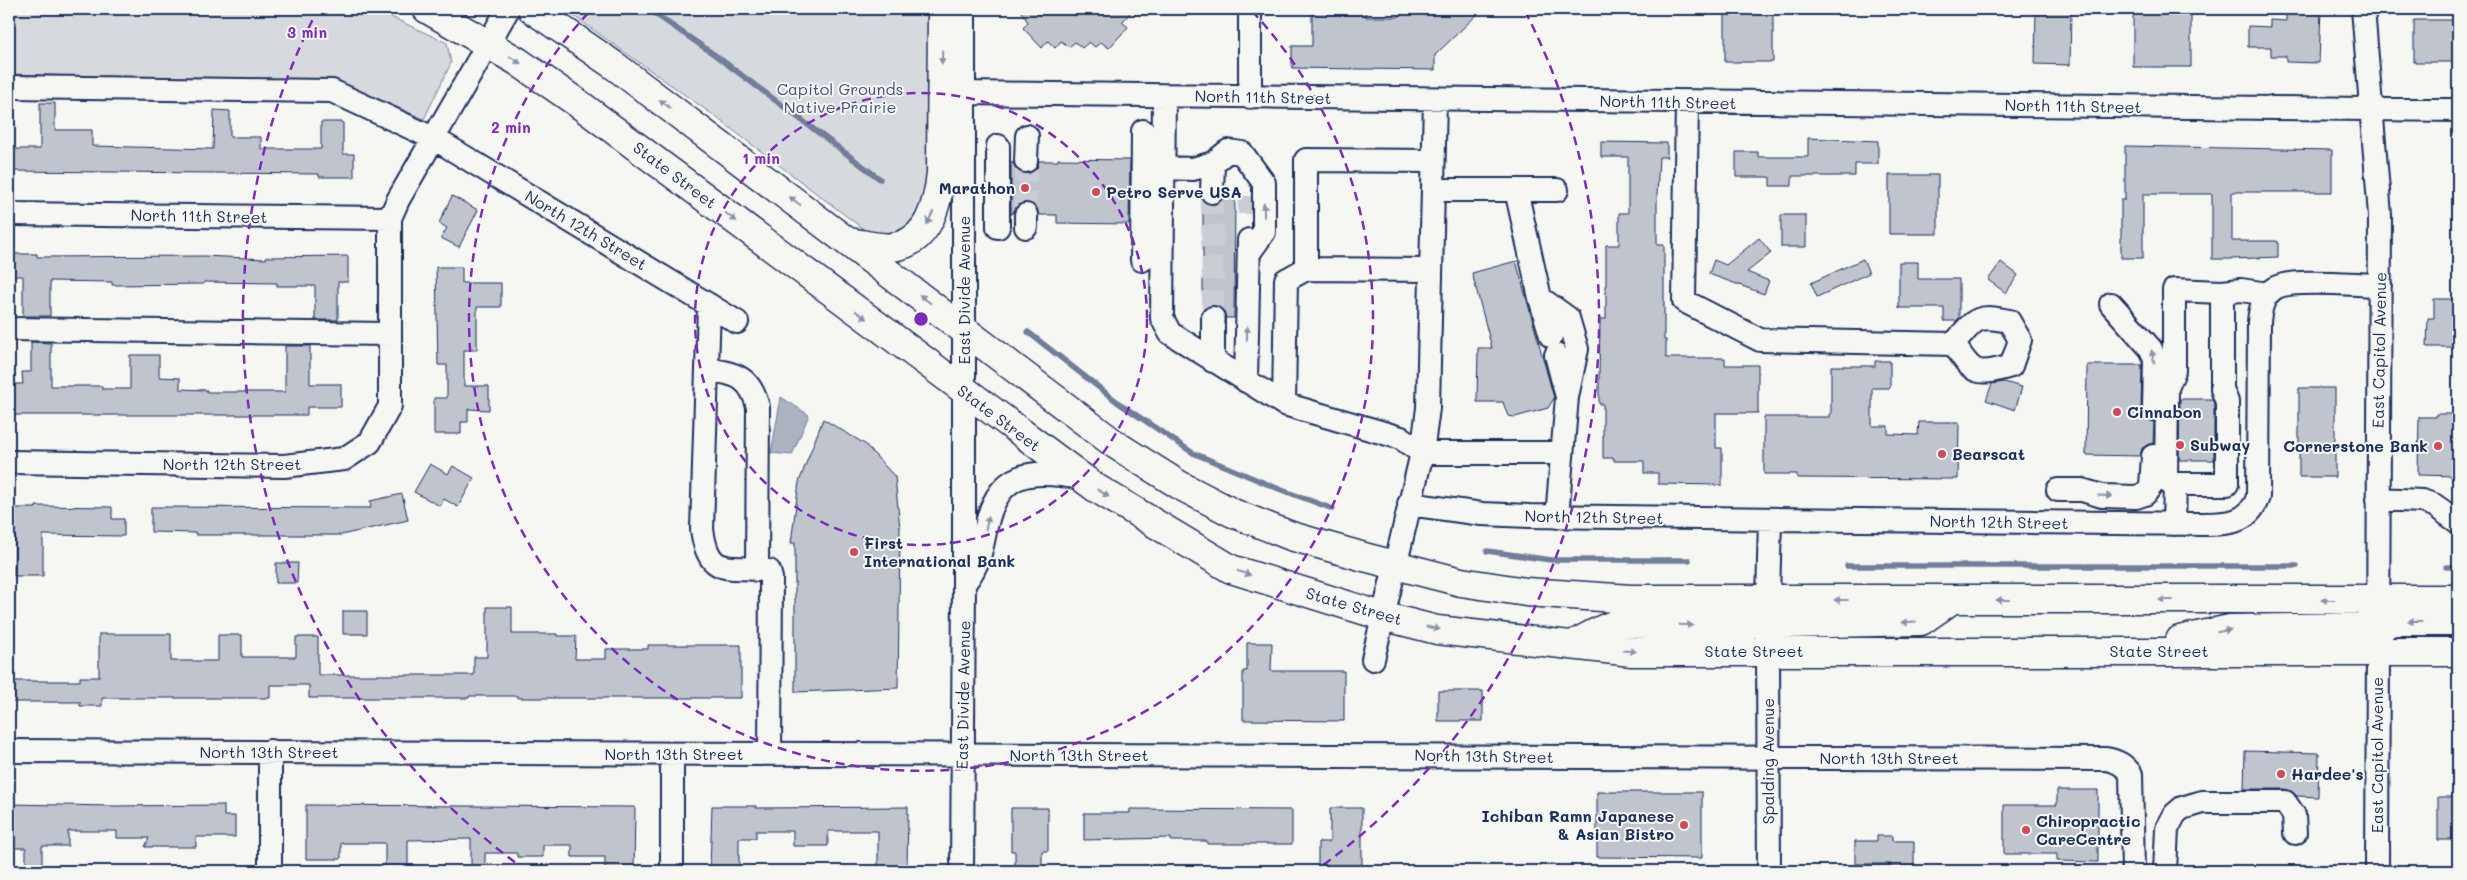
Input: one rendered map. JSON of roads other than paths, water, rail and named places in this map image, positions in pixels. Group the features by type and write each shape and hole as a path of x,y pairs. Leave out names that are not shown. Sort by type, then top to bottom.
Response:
{"main road":[{"name":"State Street","path":"427,9 488,43 579,104 1081,478 1231,569 1382,616 1437,630 1632,652 1768,650 2125,651 2377,626 2458,600"},
{"name":"State Street","path":"532,9 615,66 964,328 1007,364 1116,445 1180,486 1233,512 1291,536 1396,566 1461,582 1526,592 1631,599 1951,600 2377,626 2458,652"},
{"path":"848,242 893,247 908,243 930,221 939,197 942,9"},
{"path":"1572,645 1614,625 1729,626 1758,622 1765,612 1768,600"},
{"path":"1768,650 1769,634 1774,628 1782,624 1920,621 1951,600"},
{"path":"2377,626 2394,621 2458,620"}],"street":[{"name":"North 12th Street","path":"9,462 284,466 344,459 370,442 390,406 390,218 398,200 435,139 508,9"},
{"name":"East Divide Avenue","path":"962,871 964,9"},
{"path":"1250,9 1250,97"},
{"name":"East Capitol Avenue","path":"2363,9 2379,189 2377,871"},
{"path":"9,87 332,91 435,139"},
{"name":"North 11th Street","path":"964,93 1435,100 2458,110"},
{"path":"1164,96 1162,318 1170,333 1284,404 1401,438 1422,453 1562,454"},
{"path":"1373,659 1422,453 1428,408 1435,100"},
{"path":"1687,102 1684,302 1760,340 1954,344"},
{"path":"1142,260 1144,131"},
{"path":"1026,161 1027,136"},
{"name":"North 12th Street","path":"435,139 737,322"},
{"path":"998,146 998,227"},
{"path":"1163,168 1193,169 1212,163 1228,151 1242,153 1250,161 1264,183 1264,232 1249,253"},
{"path":"1306,268 1306,160 1433,161"},
{"path":"1246,381 1250,161"},
{"path":"1212,163 1212,192"},
{"path":"1433,190 1557,190"},
{"path":"1516,190 1540,298 1566,397"},
{"name":"North 11th Street","path":"9,214 390,218"},
{"path":"1284,404 1286,280 1306,268 1431,270"},
{"path":"2222,292 2222,389 2227,402 2227,484 2175,484 2166,481 2167,388 2174,371 2174,290 2222,292 2241,290 2268,294 2276,288 2296,284 2380,285"},
{"name":"North 12th Street","path":"1409,504 1482,514 1557,517 2174,524 2233,522 2250,513 2255,506 2259,488 2259,322 2263,302 2268,294"},
{"path":"1540,298 1568,318 1577,349 1566,397 1557,517"},
{"path":"2058,490 2082,490 2102,496 2136,497 2148,491 2152,481 2154,354 2148,344 2112,304"},
{"path":"709,305 702,529 705,550 711,559 724,568 769,571 771,578 770,754"},
{"path":"1212,318 1213,360"},
{"path":"9,329 390,334"},
{"path":"707,369 729,373 748,382 756,400 757,570"},
{"path":"964,584 978,562 994,501 1012,480 1038,473 1081,478"},
{"path":"2174,524 2175,484"},
{"path":"2378,499 2422,501 2434,505 2458,522"},
{"path":"1768,600 1770,519"},
{"name":"Spalding Avenue","path":"1768,650 1768,871"},
{"name":"North 13th Street","path":"9,751 2106,759 2116,760 2125,766 2131,774 2133,786 2133,871"},
{"path":"270,751 270,871"},
{"path":"672,754 672,871"},
{"path":"2165,871 2167,829 2175,814 2192,804 2285,802 2294,815 2295,833"}],"waterway":[{"path":"648,9 715,55 880,179"},
{"path":"1028,332 1120,404 1193,453 1333,509"},
{"path":"1487,551 1551,560 1689,560"},
{"path":"1847,566 2297,566"},
{"path":"2446,567 2458,567"}],"tunnel":[{"path":"1026,161 1026,215"},
{"path":"1212,192 1213,318"},
{"path":"1249,196 1249,214"}],"place":[{"name":"Marathon","path":"1025,188"},
{"name":"Petro Serve USA","path":"1096,192"},
{"name":"Cinnabon","path":"2117,412"},
{"name":"Subway","path":"2180,445"},
{"name":"Cornerstone Bank","path":"2438,446"},
{"name":"Bearscat","path":"1942,454"},
{"name":"First International Bank","path":"854,552"},
{"name":"Hardee's","path":"2281,774"},
{"name":"Ichiban Ramn Japanese & Asian Bistro","path":"1684,825"},
{"name":"Chiropractic CareCentre","path":"2026,830"}],"park label":[{"name":"Capitol Grounds Native Prairie","path":"840,98"}]}
